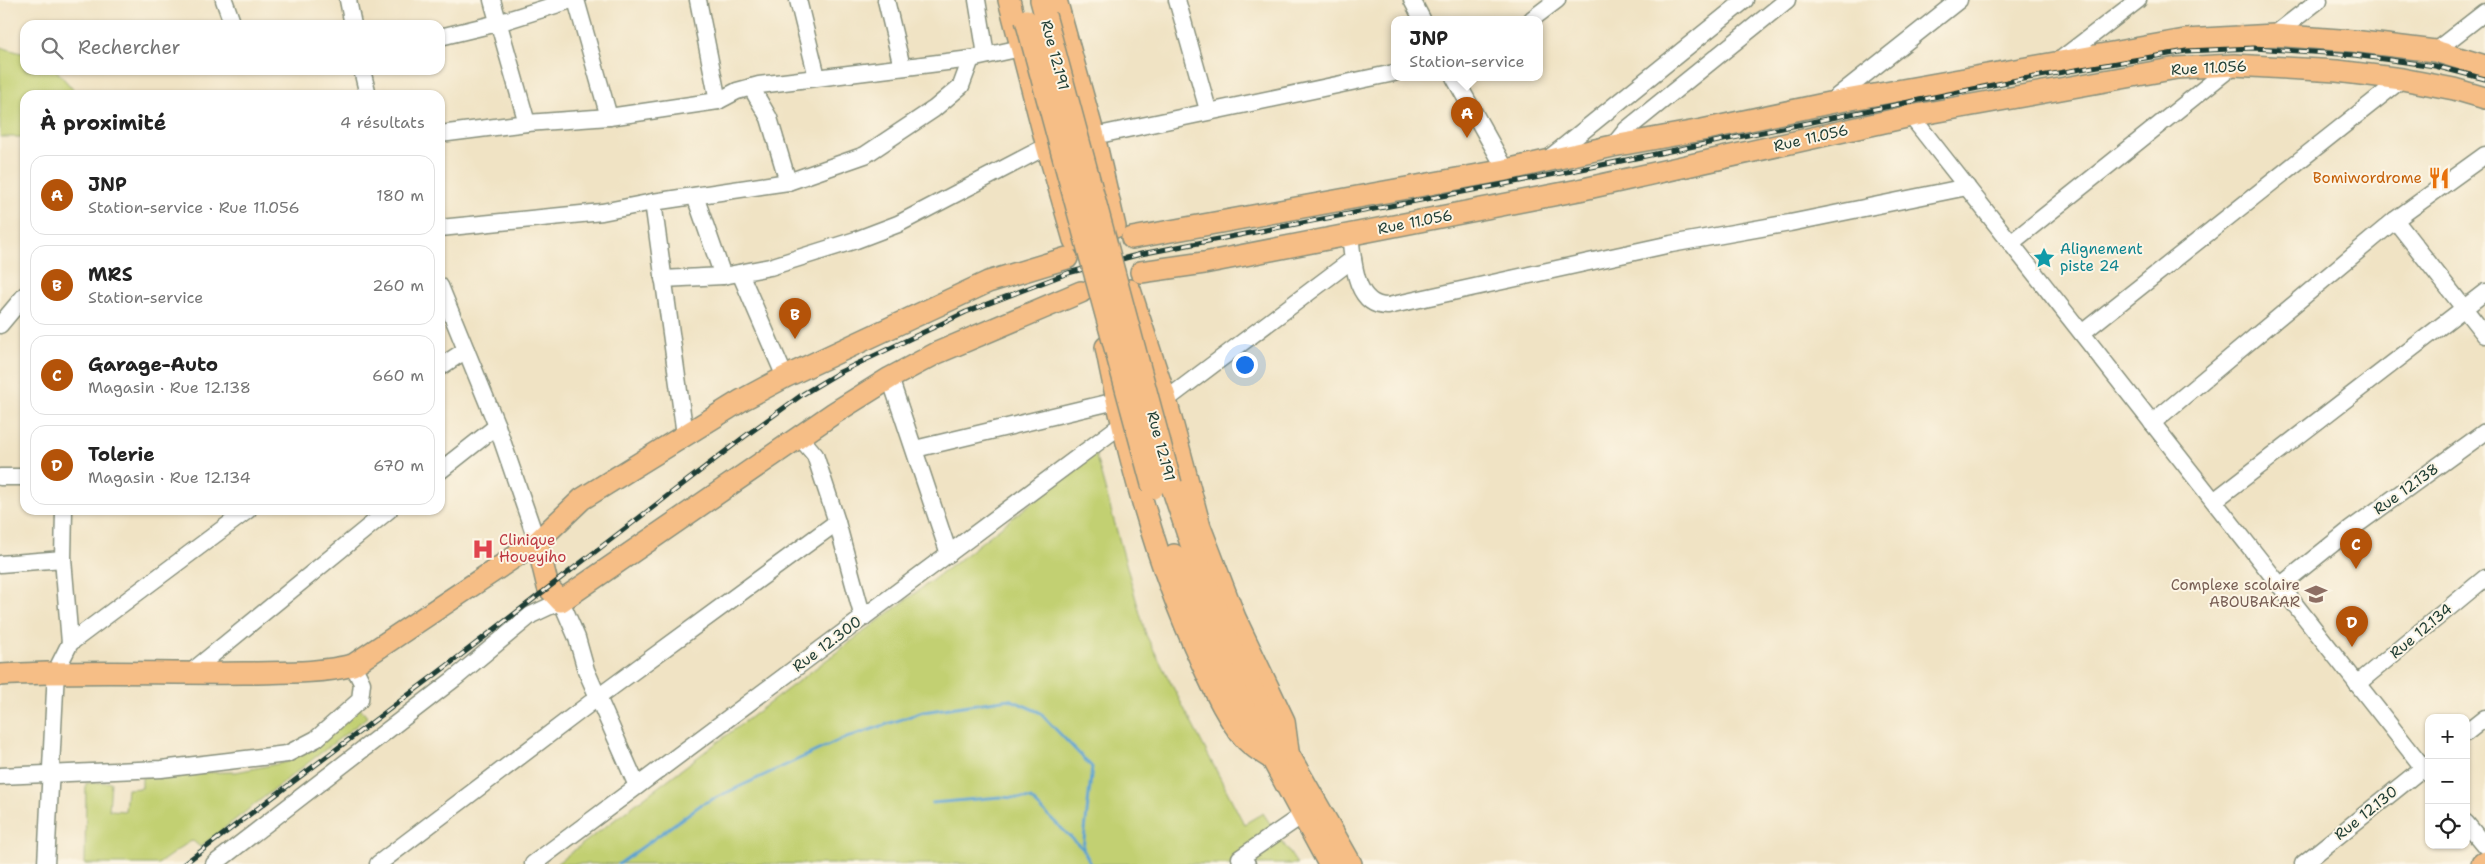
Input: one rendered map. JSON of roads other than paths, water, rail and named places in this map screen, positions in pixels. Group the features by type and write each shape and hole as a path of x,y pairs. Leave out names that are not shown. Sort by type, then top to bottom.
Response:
{"main road":[{"path":"1009,0 1071,249 1070,279 1088,296 1146,516 1186,628 1230,719 1248,741 1281,756 1284,721 1236,618 1200,527 1166,400 1130,290"},
{"path":"537,542 548,587 561,601 799,436 890,378 937,353 1088,296 1114,299 1130,290 1141,272 1141,254 1123,232 1094,136 1038,7"},
{"name":"Rue 12.191","path":"1038,7 1162,486 1170,545 1211,646 1234,692 1281,756 1351,864"},
{"path":"0,675 56,671 190,673 328,671 354,665 537,542 582,499 685,435 785,377 988,282 1071,249 1092,228 1101,226 1123,232 1506,170 1613,146 1702,130 1829,103 2185,40 2274,35 2435,50 2485,66"},
{"name":"Rue 11.056","path":"1141,272 1204,263 1579,190 1911,116 2177,68 2234,64 2337,71 2402,79 2454,89 2485,98"},
{"name":"Rue 12.191","path":"1281,756 1301,816 1329,864"}],"street":[{"path":"224,0 231,20"},
{"path":"348,0 352,20"},
{"path":"492,0 527,123"},
{"path":"445,36 498,23 571,0"},
{"path":"576,0 609,116"},
{"path":"698,0 718,101"},
{"path":"798,0 817,77"},
{"path":"886,0 902,67"},
{"path":"445,228 602,212 652,202 788,182 865,155 934,109 961,86 978,57 977,0"},
{"path":"1177,0 1208,110"},
{"path":"1412,0 1420,16"},
{"path":"1536,16 1557,0"},
{"path":"1547,160 1745,0"},
{"path":"1613,146 1626,130 1787,0"},
{"path":"1829,103 1960,0"},
{"path":"2055,63 2138,0"},
{"path":"2274,35 2319,0"},
{"path":"2435,50 2485,12"},
{"path":"445,133 527,123 609,116 718,101 751,87 978,57 1021,48"},
{"path":"2011,243 2234,64"},
{"path":"1094,136 1208,110 1391,74"},
{"path":"363,75 367,90"},
{"path":"2082,333 2402,79"},
{"path":"1456,81 1506,170"},
{"path":"751,87 769,118 788,182"},
{"path":"1911,116 2357,684 2425,766"},
{"path":"663,279 723,276 770,268 856,240 898,224 1046,146"},
{"path":"2152,424 2395,220 2485,155"},
{"path":"1350,234 1356,275 1364,294 1371,303 1378,306 1388,306 1671,244 1790,223 1966,187"},
{"path":"695,196 723,276"},
{"path":"652,202 685,435"},
{"path":"2395,220 2485,335"},
{"path":"1166,400 1353,259"},
{"path":"740,273 785,377"},
{"path":"2214,501 2485,292"},
{"path":"445,298 497,426 537,542"},
{"path":"0,325 20,301"},
{"path":"445,364 466,350"},
{"path":"890,378 949,554"},
{"path":"915,449 1116,401"},
{"name":"Rue 12.300","path":"533,864 1121,425"},
{"path":"445,466 497,426"},
{"name":"Rue 12.138","path":"2280,586 2351,529 2485,432"},
{"path":"799,436 815,455 838,522 863,618"},
{"path":"0,477 20,477"},
{"path":"64,515 63,559 70,643"},
{"path":"46,864 56,671 70,643 241,515"},
{"path":"190,673 383,515"},
{"path":"378,864 597,698 838,522"},
{"path":"0,564 63,559"},
{"name":"Rue 12.134","path":"2357,684 2485,578"},
{"path":"214,864 454,679 531,615 561,601 577,638 586,670 597,698 637,786"},
{"path":"0,776 161,769 287,754 316,738 360,700 362,683 354,665"},
{"path":"2470,730 2485,718"},
{"name":"Rue 12.130","path":"2303,864 2425,770"},
{"path":"1244,861 1301,816"},
{"path":"2470,828 2485,846"}],"waterway":[{"path":"619,864 702,804 840,740 923,712 1009,699 1039,712 1092,767 1083,849 1091,864"},
{"path":"932,803 1000,797 1031,799 1083,849"}],"railway":[{"path":"184,864 803,394 840,372 966,312 1068,273 1141,254 1587,168 2017,80 2186,51 2254,48 2354,55 2435,66 2485,79"}],"place":[{"name":"JNP","path":"1467,138"},
{"name":"Bomiwordrome","path":"2439,178"},
{"name":"Alignement piste 24","path":"2044,258"},
{"name":"MRS","path":"795,339"},
{"name":"Clinique Houeyiho","path":"483,549"},
{"name":"Garage-Auto","path":"2356,569"},
{"name":"Complexe scolaire ABOUBAKAR","path":"2316,594"},
{"name":"Tolerie","path":"2352,647"}]}
